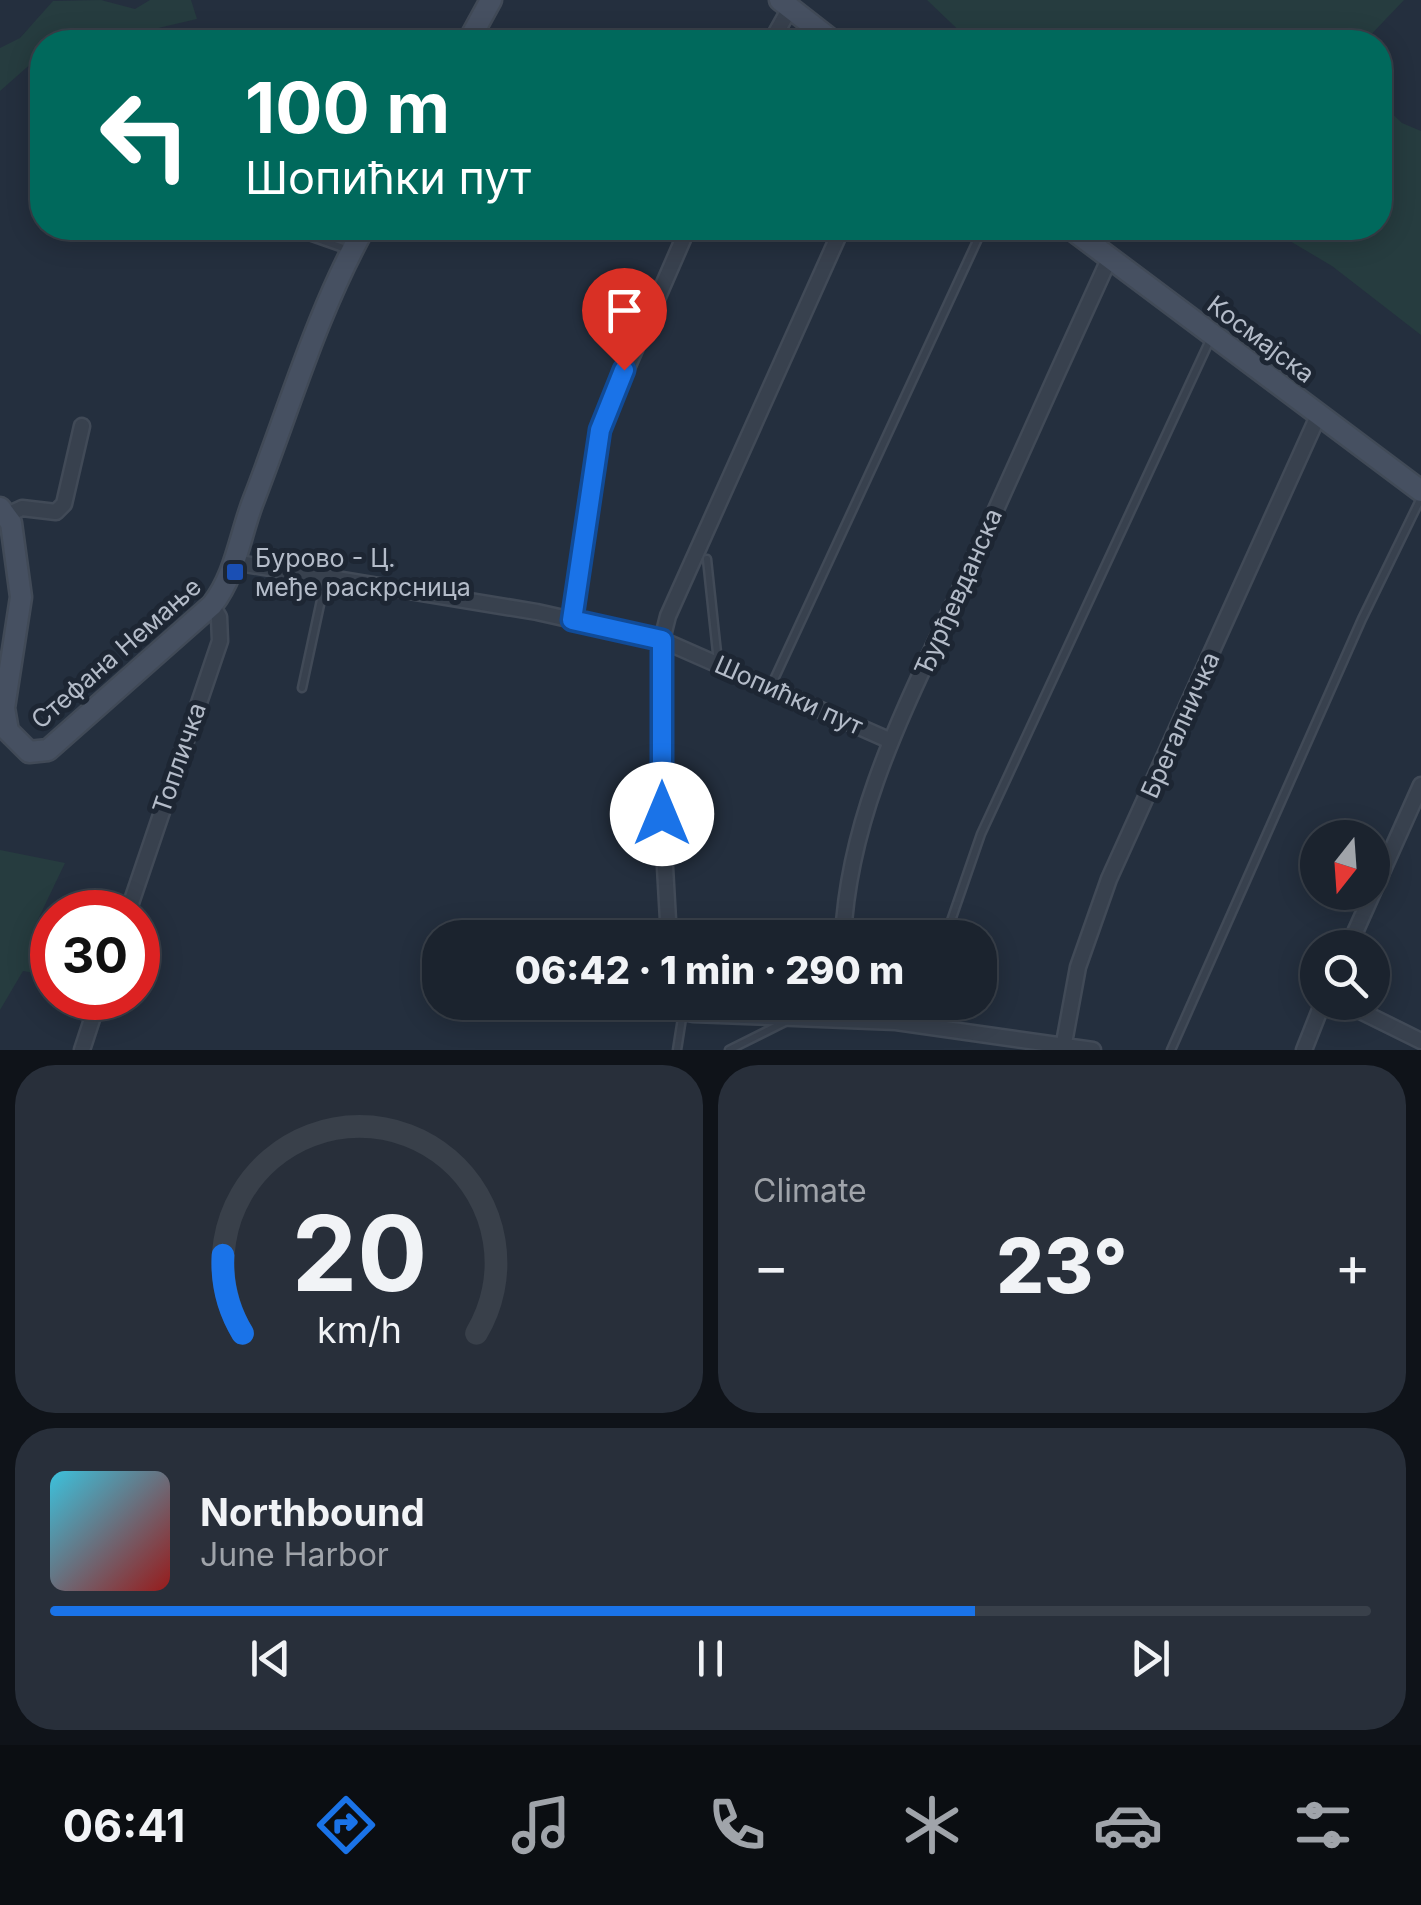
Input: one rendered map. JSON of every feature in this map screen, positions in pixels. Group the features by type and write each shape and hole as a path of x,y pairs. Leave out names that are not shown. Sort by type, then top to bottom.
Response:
{"street":[{"path":"475,30 492,0"},
{"path":"775,30 785,4 819,30"},
{"name":"Стефана Немање","path":"3,512 20,559 21,597 4,708 8,731 29,752 48,750 212,605 229,582 336,279 357,240"},
{"path":"572,620 600,430 683,240"},
{"path":"668,920 662,814 662,640 688,569 837,240"},
{"name":"Космајска","path":"1087,240 1421,494"},
{"name":"Ђурђевданска","path":"844,920 847,878 856,836 891,741 1110,257"},
{"name":"Брегалничка","path":"1064,1043 1078,967 1109,879 1319,414"},
{"path":"3,512 22,508 56,512 64,504 82,426"},
{"name":"Шопићки пут","path":"233,562 572,620 662,640 891,741"},
{"name":"Топличка","path":"135,890 220,641 219,617 212,605"},
{"path":"1356,930 1421,785"},
{"path":"82,1050 92,1020"},
{"path":"848,1020 940,1026 1093,1050"},
{"path":"1304,1050 1316,1020"},
{"path":"1378,1020 1421,1041"}],"lane":[{"path":"320,240 351,251"},
{"path":"771,686 978,240"},
{"path":"950,920 980,834 1212,334"},
{"path":"1172,1050 1421,494"},
{"path":"708,559 718,662"},
{"path":"302,688 327,576"},
{"path":"677,1050 678,1020"},
{"path":"729,1050 786,1020"},
{"path":"940,1020 940,1026"}],"green space":[{"path":"101,0 135,9 150,0 191,0 197,19 150,30 30,30 30,65 0,91 0,48 20,38 53,1"},
{"path":"927,0 1404,0 1375,30 958,30"},
{"path":"1392,113 1421,131 1421,335 1332,266 1288,240 1392,240"},
{"path":"0,850 65,863 52,890 30,890 30,972 23,971 0,1010"}],"place":[{"name":"Бурово - Ц. међе раскрсница","path":"235,572"}],"route":[{"path":"624,370 600,430 572,620 662,640 662,814"}]}
